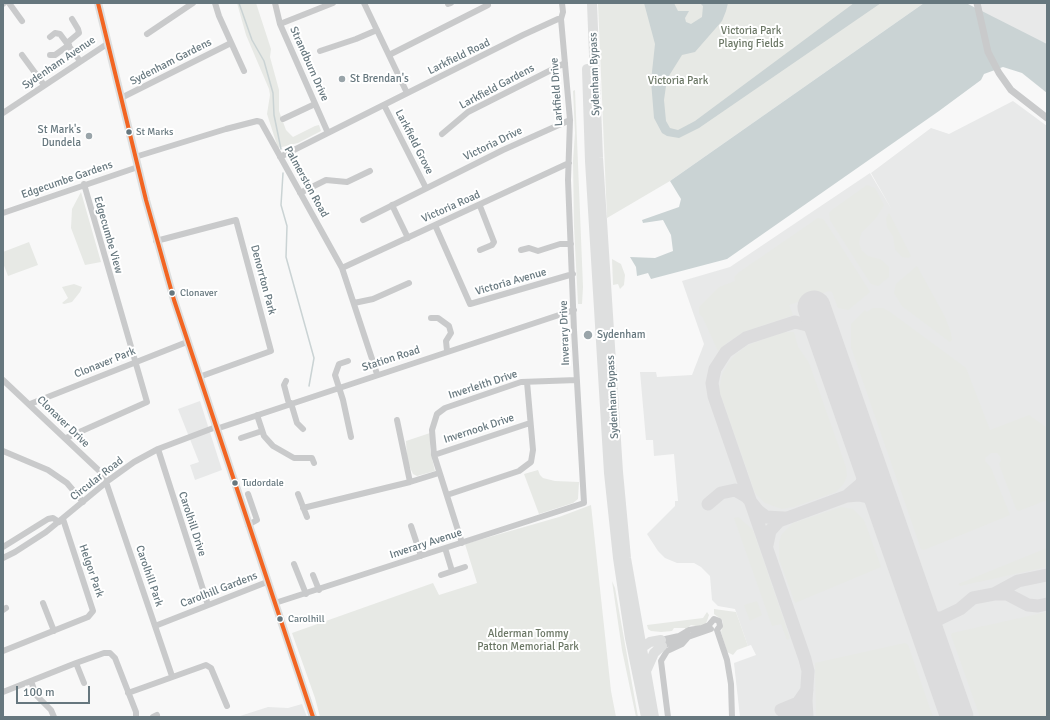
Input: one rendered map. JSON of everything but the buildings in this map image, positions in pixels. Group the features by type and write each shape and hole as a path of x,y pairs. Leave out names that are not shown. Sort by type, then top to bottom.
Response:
{"highway":[{"name":"Sydenham Bypass","path":"586,3 590,162 609,473 618,558 646,717"},
{"name":"Sydenham Bypass","path":"592,3 598,151 618,472 626,558 639,623 654,717"},
{"path":"639,623 647,635 659,642"},
{"path":"636,664 638,652 643,646 659,642"},
{"path":"647,670 659,642"}],"main road":[{"path":"99,3 107,44 156,241 187,342 313,717"}],"street":[{"path":"9,3 22,21"},
{"path":"147,34 193,3"},
{"path":"215,3 244,71"},
{"name":"Strandburn Drive","path":"275,3 280,24 328,133"},
{"path":"280,24 332,3"},
{"path":"364,3 407,93"},
{"name":"Larkfield Drive","path":"562,3 563,12 561,20 570,120 569,163"},
{"path":"977,3 988,52 995,68 1011,90 1047,118"},
{"path":"389,55 488,5"},
{"path":"50,55 55,55 79,33 72,19"},
{"name":"Larkfield Road","path":"280,157 558,19 561,20"},
{"path":"320,50 356,40 378,30"},
{"path":"50,37 57,33 68,44 80,61"},
{"name":"Sydenham Gardens","path":"121,98 231,43"},
{"name":"Sydenham Avenue","path":"3,114 107,44"},
{"path":"22,55 44,85"},
{"name":"Larkfield Gardens","path":"442,134 468,112 565,63"},
{"path":"283,119 315,104"},
{"name":"Larkfield Grove","path":"384,105 426,188"},
{"name":"Victoria Drive","path":"363,220 503,150 570,120"},
{"name":"Palmerston Road","path":"135,157 209,134 257,121 261,122 266,128 280,157 342,268 377,374"},
{"name":"Victoria Road","path":"342,268 480,206 569,163"},
{"name":"Inverary Drive","path":"569,163 576,380 584,503"},
{"name":"Edgecumbe Gardens","path":"3,213 138,166"},
{"path":"300,193 326,180 347,182 370,171"},
{"name":"Edgecumbe View","path":"66,438 147,402 113,291 84,184"},
{"path":"392,205 408,238"},
{"path":"480,206 494,242 492,245 480,250"},
{"name":"Denorrton Park","path":"156,241 236,220 271,351 199,377"},
{"name":"Victoria Avenue","path":"436,225 470,304 573,274"},
{"path":"522,250 529,248 538,252 560,244 571,244"},
{"path":"354,303 373,299 410,283"},
{"name":"Station Road","path":"216,428 574,310"},
{"path":"436,317 447,323 450,328 451,333 446,344 447,351"},
{"name":"Clonaver Park","path":"30,404 187,342"},
{"path":"348,361 339,364 335,375 344,402 350,434 356,430"},
{"name":"Clonaver Drive","path":"3,380 66,438 107,481"},
{"name":"Inverleith Drive","path":"462,543 434,455 432,430 434,418 441,410 516,384 527,382 576,380"},
{"path":"286,381 284,386 290,404 297,422 303,429"},
{"path":"447,495 519,471 527,466 533,454 527,382"},
{"path":"257,415 267,441 280,451 294,458 312,458 314,463"},
{"path":"397,420 410,482"},
{"name":"Invernook Drive","path":"434,455 530,423"},
{"name":"Circular Road","path":"3,558 31,542 61,520 107,481 134,462 158,449 216,428"},
{"path":"241,438 262,431"},
{"name":"Carolhill Drive","path":"158,449 208,605"},
{"path":"3,451 48,470 67,483 83,502"},
{"path":"303,508 350,500 439,473"},
{"name":"Carolhill Park","path":"107,481 172,676"},
{"path":"248,494 256,520 248,525"},
{"path":"298,494 307,517"},
{"name":"Inverary Avenue","path":"275,604 584,503"},
{"path":"3,548 48,519 53,518 61,520"},
{"name":"Helgor Park","path":"3,651 88,617 91,614 93,607 61,520"},
{"path":"411,526 421,556"},
{"path":"445,548 452,571"},
{"path":"294,564 306,594"},
{"path":"441,575 465,567"},
{"path":"313,575 319,590"},
{"name":"Carolhill Gardens","path":"155,626 267,582"},
{"path":"43,604 54,631"},
{"path":"659,642 713,628"},
{"path":"659,642 689,636 713,628"},
{"path":"713,628 727,660 733,697 732,717"},
{"path":"668,717 661,661 667,651 682,644 689,636"},
{"path":"3,692 104,653 112,654 136,712 136,717"},
{"path":"76,663 84,683"},
{"path":"128,693 203,665 211,668 227,706"},
{"path":"30,681 36,695 51,710 54,717"}],"shaded area":[{"path":"644,3 674,3 678,11 689,11 685,18 686,22 691,24 702,17 703,6 700,3 728,3 722,21 695,52 682,55 667,79 664,100 666,121 670,128 678,130 695,121 854,3 881,3 699,128 679,138 667,136 662,133 654,118 651,81 655,44"},
{"path":"924,3 966,3 1047,44 1047,93 1022,73 1003,67 984,74 981,80 939,111 727,259 651,279 648,273 637,276 636,267 630,257 655,258 673,251 671,235 663,220 643,223 642,220 679,207 681,199 670,181"},
{"path":"979,3 1047,3 1047,44 982,16"},
{"path":"1013,101 1047,126 1047,717 740,717 734,663 756,655 751,645 748,646 735,609 718,606 712,600 710,576 701,567 694,563 677,563 665,558 658,551 647,534 675,506 675,501 678,501 674,454 654,456 653,440 646,440 640,372 656,372 657,377 692,375 704,344 682,281 730,267 870,173 892,210 871,173 931,128 949,134"},
{"path":"200,401 222,470 195,480 190,465 199,462 178,409"},
{"path":"302,704 307,717 237,717 268,707 288,708"}],"green space":[{"path":"237,3 256,3 271,49 270,57 279,90 279,111 286,130 293,137 319,125 321,131 298,143 278,148 267,114 270,95 269,89 246,35"},
{"name":"Victoria Park","path":"598,3 924,3 670,181 607,218"},
{"path":"575,90 583,287 582,304 578,304 574,226 573,161 575,133 573,91"},
{"path":"867,185 875,188 884,205 876,218 862,232 859,244 862,251 868,256 880,259 889,267 889,277 878,286 871,284 830,220 829,213"},
{"path":"81,192 101,262 85,265 71,228 72,209"},
{"path":"889,213 911,256 908,258 902,257 895,249 893,236 887,227 886,218"},
{"path":"818,218 823,219 826,223 870,292 848,310 838,308 832,292 829,291 789,305 793,315 744,332 728,342 718,351 703,318 699,313 699,307 719,287 735,281 734,277 738,273"},
{"path":"29,242 38,265 8,276 3,263 3,252"},
{"path":"612,259 621,264 625,275 624,285 620,289 618,284 613,285"},
{"path":"917,266 945,317 951,333 952,340 950,342 902,306 894,293 896,284"},
{"path":"74,284 82,287 80,292 72,302 62,303 68,298 62,287"},
{"path":"873,308 883,308 890,312 966,368 990,430 1029,415 1047,428 1047,500 1019,511 1016,509 999,464 1001,461 1000,456 997,453 991,453 986,457 985,461 991,468 1010,515 924,550 921,549 851,347 851,324 865,310 867,312"},
{"path":"784,332 794,332 798,347 809,363 846,467 847,476 844,483 836,492 794,507 782,509 765,503 755,493 719,390 722,375 727,365 735,355 748,345"},
{"path":"430,433 430,450 435,471 417,476 413,474 407,461 406,441"},
{"path":"538,470 543,478 555,481 579,482 578,499 573,503 539,514 524,474"},
{"name":"Alderman Tommy Patton Memorial Park","path":"591,505 611,691 616,717 320,717 315,698 292,633 433,583 439,595 477,583 465,544 559,517"},
{"path":"841,507 853,509 864,520 881,567 795,603 779,559 779,542 782,534 793,523"},
{"path":"738,517 753,530 790,638 787,640 781,624 772,626 734,518"},
{"path":"1047,548 1047,567 960,586 958,584"},
{"path":"612,581 615,588 638,717 636,717 622,650"},
{"path":"757,601 762,615 750,621 744,605"},
{"path":"714,609 736,612 748,646 737,650 733,655 727,652 721,632 723,623 722,620 714,614"},
{"path":"707,612 709,615 707,621 705,625 700,627 691,625 685,630 685,628 674,628 672,631 661,632 651,631 648,629 647,625 703,618"},
{"path":"1047,612 1047,717 980,717 951,635 952,633"},
{"path":"905,643 908,645 933,717 816,717 815,663"}],"waterway":[{"path":"239,3 252,40 264,61 273,93 274,115 281,149"},
{"path":"283,173 281,205 287,226 286,257 314,358 309,386"}],"taxiway":[{"path":"807,717 806,701 808,671 805,659 714,396 712,383 715,369 726,352 746,338 795,322 814,328 826,342"},
{"path":"864,452 866,468 865,476 861,484 847,496 859,495 868,497 882,509 887,517"},
{"path":"708,504 721,493 735,490 747,497 758,511 766,517 784,518"},
{"path":"767,545 770,531 779,521 847,496"},
{"path":"1047,575 1018,581 994,594 1007,594 1028,605 1038,606 1047,604"},
{"path":"929,639 931,627 935,621 960,609 973,598 994,594"},
{"path":"917,605 926,615 933,618 939,618"},
{"path":"806,717 797,710 781,710 798,703 807,690"}],"runway":[{"path":"814,307 957,717"}],"transit line":[{"path":"98,3 146,200 174,300 313,717"}],"place":[{"name":"St Brendan's","path":"342,79"},
{"name":"St Marks","path":"129,132"},
{"name":"St Mark's Dundela","path":"89,136"},
{"name":"Clonaver","path":"172,293"},
{"name":"Sydenham","path":"588,335"},
{"name":"Tudordale","path":"235,483"},
{"name":"Carolhill","path":"280,619"}],"park label":[{"name":"Victoria Park Playing Fields","path":"751,37"}]}
